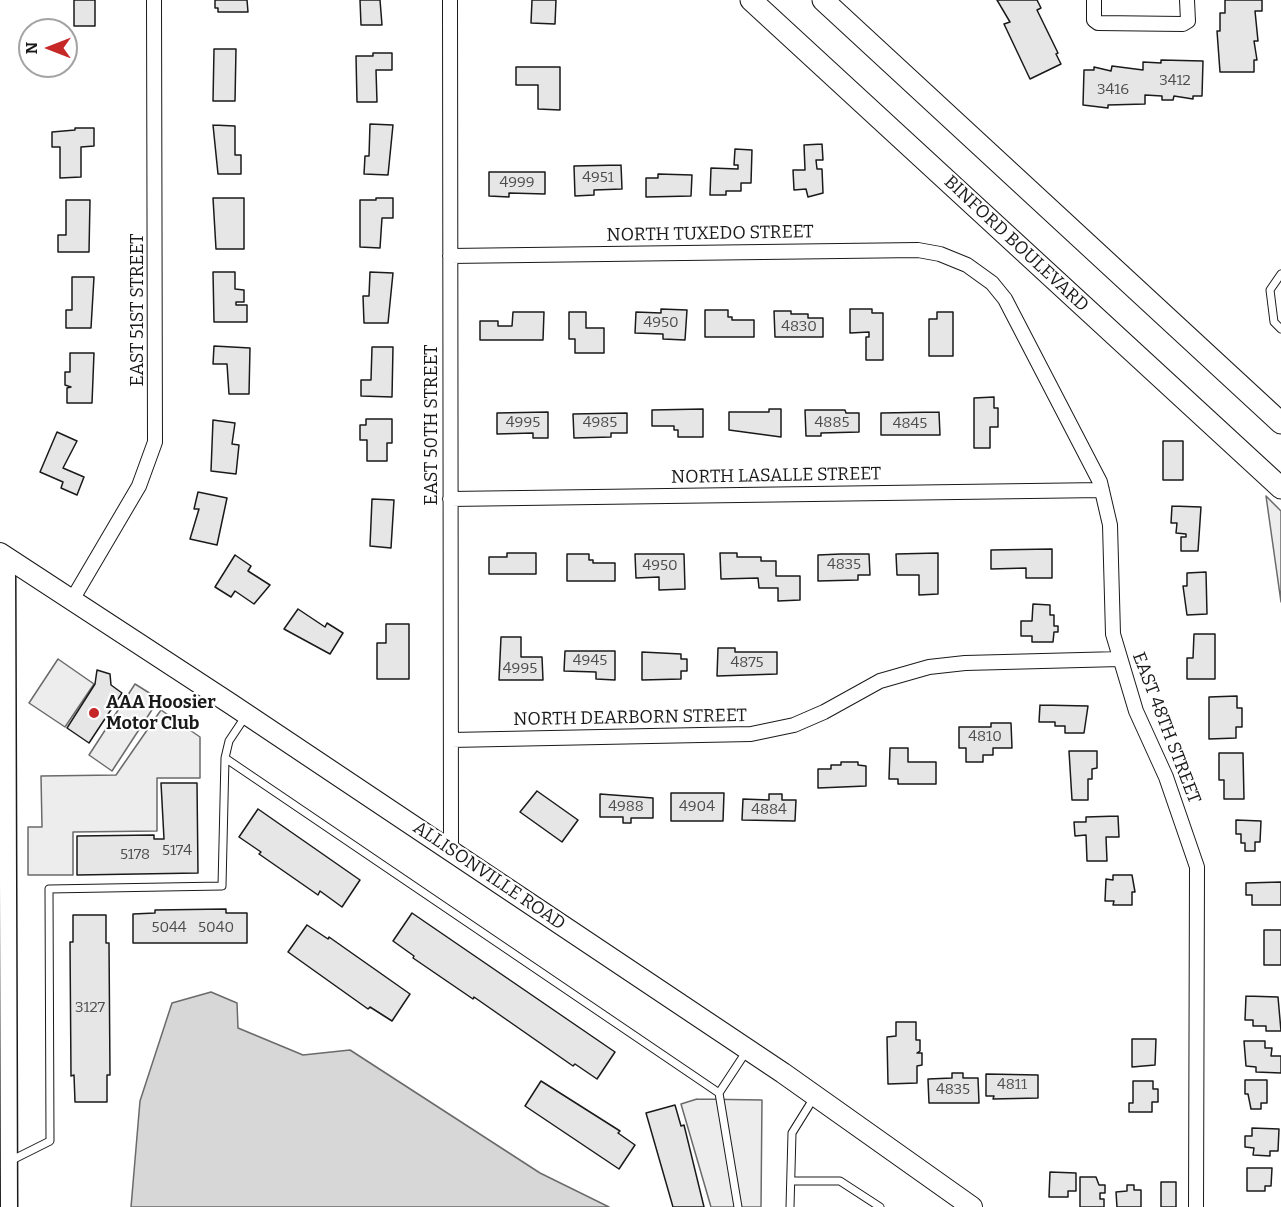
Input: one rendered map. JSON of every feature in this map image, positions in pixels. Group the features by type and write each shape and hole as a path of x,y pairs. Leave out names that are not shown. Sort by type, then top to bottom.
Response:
{"main road":[{"name":"BINFORD BOULEVARD","path":"751,0 1281,488"},
{"path":"823,0 1281,423"},
{"name":"ALLISONVILLE ROAD","path":"3,556 246,714 748,1050 972,1207"}],"street":[{"name":"EAST 51ST STREET","path":"72,600 139,486 154,442 154,0"},
{"name":"EAST 50TH STREET","path":"450,0 451,851"},
{"path":"1094,0 1094,20 1098,23 1172,24 1188,21 1187,0"},
{"name":"NORTH TUXEDO STREET","path":"450,256 911,249 940,254 967,265"},
{"name":"EAST 48TH STREET","path":"967,265 992,283 1013,309 1087,452 1102,490 1110,525 1113,634 1136,711 1166,777 1197,867 1196,1207"},
{"name":"NORTH LASALLE STREET","path":"450,499 1102,490"},
{"path":"3,556 9,1207"},
{"name":"NORTH DEARBORN STREET","path":"451,740 751,734 794,725 824,712 880,681 929,667 965,663 1120,659"}],"lane":[{"path":"1281,274 1270,290 1274,322 1281,329"},
{"path":"9,1162 50,1142 49,890 222,886 225,758 230,741 246,714"},
{"path":"225,758 719,1093"},
{"path":"738,1207 719,1093 748,1050"},
{"path":"790,1207 792,1133 815,1096"},
{"path":"791,1181 840,1181 880,1207"}],"shaded area":[{"path":"1266,496 1281,511 1281,602"},
{"path":"58,659 94,684 65,727 29,703"},
{"path":"135,684 159,699 112,771 89,755"},
{"path":"161,710 200,737 200,778 157,778 157,831 73,832 73,875 28,875 28,827 42,827 41,776 116,775"},
{"path":"211,992 237,1003 238,1028 303,1055 350,1050 540,1173 609,1207 131,1207 140,1101 172,1003"},
{"path":"697,1099 762,1100 761,1207 711,1207 681,1104"}],"building":[{"path":"74,0 95,0 95,26 78,26 78,18 74,18"},
{"path":"215,0 247,0 248,12 218,12 218,8 215,8"},
{"path":"360,0 380,0 382,25 361,25"},
{"path":"532,0 556,0 555,24 531,23"},
{"path":"997,0 1037,0 1041,8 1037,10 1061,64 1030,79 1004,24 1010,22"},
{"path":"1225,0 1262,0 1262,11 1255,11 1258,41 1254,41 1257,60 1254,60 1254,72 1220,72 1217,31 1220,31 1220,13 1225,13"},
{"path":"214,49 236,49 235,101 213,101"},
{"path":"373,53 392,53 392,70 376,70 377,102 357,102 356,56 373,56"},
{"path":"1161,60 1203,61 1202,96 1193,96 1193,99 1174,96 1173,100 1162,100 1162,96 1145,95 1145,104 1108,105 1108,108 1083,105 1084,70 1094,70 1094,67 1111,71 1112,66 1143,70 1143,62 1161,63"},
{"path":"516,67 560,67 560,110 538,109 538,85 516,85"},
{"path":"370,124 393,125 388,175 364,174 365,156 369,156"},
{"path":"213,125 235,126 235,155 241,155 241,174 218,174"},
{"path":"75,128 94,128 94,146 81,147 81,177 60,178 60,147 52,147 52,132 75,130"},
{"path":"822,144 823,160 816,160 817,169 822,169 823,193 808,197 806,189 794,190 793,170 805,170 804,145"},
{"path":"735,149 752,150 751,183 741,183 741,191 726,191 726,195 710,195 711,168 738,169 738,165 734,165"},
{"path":"621,165 622,189 594,190 594,195 575,196 574,166"},
{"path":"489,172 545,172 545,194 509,193 509,197 489,196"},
{"path":"658,174 692,175 691,196 646,197 646,178 658,178"},
{"path":"213,198 244,198 244,249 216,249"},
{"path":"376,198 393,198 393,218 382,218 380,248 360,247 360,200 376,200"},
{"path":"66,200 90,200 89,252 58,252 58,235 66,235"},
{"path":"213,272 235,272 235,289 244,290 244,302 236,302 236,305 247,305 247,322 214,322"},
{"path":"370,272 393,273 388,323 364,323 363,296 369,296"},
{"path":"72,277 94,277 91,328 66,328 66,310 72,310"},
{"path":"661,309 687,310 685,340 663,339 663,334 635,333 636,312 661,313"},
{"path":"850,309 872,309 872,313 883,313 883,360 866,360 866,337 869,337 869,332 850,333"},
{"path":"705,310 728,310 728,317 732,317 732,320 754,320 754,337 705,337"},
{"path":"774,311 791,311 791,314 808,314 808,318 823,318 823,337 775,337"},
{"path":"513,312 544,312 543,340 480,340 480,321 498,321 498,326 512,326"},
{"path":"569,312 586,312 586,328 604,328 604,353 575,353 575,339 569,339"},
{"path":"937,312 953,312 953,356 929,356 929,319 937,319"},
{"path":"214,346 250,348 249,394 229,394 227,364 213,364"},
{"path":"372,347 393,347 392,397 361,396 361,380 371,380"},
{"path":"70,353 94,353 92,403 67,403 67,388 71,387 65,385 65,372 70,372"},
{"path":"994,397 994,408 998,408 998,427 990,427 990,448 974,448 974,398"},
{"path":"703,409 703,437 678,437 678,430 674,430 674,426 652,426 652,410"},
{"path":"769,409 781,409 781,437 729,430 729,412 769,412"},
{"path":"805,410 845,410 846,413 859,413 859,432 821,433 821,436 806,436"},
{"path":"548,412 548,438 533,438 533,433 497,434 497,413"},
{"path":"939,412 940,435 881,435 881,413"},
{"path":"627,413 627,433 611,433 611,437 574,438 573,414"},
{"path":"366,419 392,419 392,443 387,443 387,461 367,461 367,440 360,440 360,425 366,425"},
{"path":"213,420 235,423 232,444 239,445 236,474 211,471"},
{"path":"57,432 77,441 63,468 84,477 77,495 61,488 63,482 40,472"},
{"path":"1163,441 1183,441 1183,480 1163,480"},
{"path":"198,492 227,498 217,545 190,539 199,509 194,509"},
{"path":"372,499 394,500 391,548 370,546"},
{"path":"1172,506 1201,507 1198,551 1181,551 1181,537 1186,537 1186,534 1176,533 1177,523 1171,523"},
{"path":"1052,549 1052,578 1026,578 1026,568 991,569 991,550"},
{"path":"507,553 536,553 536,574 489,574 489,557 507,557"},
{"path":"720,553 737,553 737,557 761,557 761,561 776,561 776,576 800,576 800,600 778,601 778,588 759,588 758,578 721,579"},
{"path":"938,553 938,594 919,595 919,575 897,575 896,554"},
{"path":"567,554 589,554 589,560 593,560 593,563 615,563 615,581 567,581"},
{"path":"635,554 684,554 685,589 659,590 659,577 636,578"},
{"path":"869,554 870,575 858,575 858,580 818,581 818,555"},
{"path":"235,555 251,566 248,571 270,585 254,604 235,591 231,597 215,587"},
{"path":"1206,572 1207,614 1187,615 1183,586 1187,586 1187,573"},
{"path":"1033,604 1050,605 1050,615 1054,615 1054,626 1058,626 1058,632 1054,632 1053,642 1032,642 1032,636 1021,636 1021,621 1032,621"},
{"path":"298,609 325,627 327,623 343,633 330,654 284,629"},
{"path":"386,624 409,624 409,679 377,679 377,643 386,643"},
{"path":"1194,634 1215,634 1215,679 1187,679 1187,658 1193,658"},
{"path":"501,637 521,637 521,657 542,657 543,680 499,680"},
{"path":"718,648 735,648 735,652 777,652 777,674 717,676"},
{"path":"565,651 615,651 615,680 596,679 596,672 564,671"},
{"path":"642,652 681,654 681,659 687,659 687,671 681,671 681,679 642,680"},
{"path":"97,670 110,674 111,685 122,693 89,743 67,728 95,684"},
{"path":"1237,696 1237,708 1242,708 1242,727 1236,727 1236,738 1209,739 1209,697"},
{"path":"1040,705 1088,706 1084,733 1065,733 1065,726 1055,726 1055,722 1039,722"},
{"path":"991,723 1011,723 1012,748 993,748 993,755 983,755 983,762 966,762 966,748 959,748 959,727 991,727"},
{"path":"890,748 908,748 908,762 936,762 936,784 898,784 898,779 889,779"},
{"path":"1069,751 1097,751 1097,768 1092,769 1092,779 1088,779 1088,800 1072,800"},
{"path":"1219,753 1243,753 1244,799 1224,799 1224,780 1219,780"},
{"path":"841,762 858,762 858,765 866,766 866,786 818,788 818,769 831,769 831,765 841,765"},
{"path":"161,783 197,783 198,873 77,875 77,836 154,835 154,839 164,839"},
{"path":"537,791 578,820 562,842 520,812"},
{"path":"671,793 724,793 723,821 671,821"},
{"path":"600,794 653,798 653,818 631,818 631,823 623,823 623,817 600,817"},
{"path":"769,794 782,794 782,800 796,800 795,821 742,820 743,799 769,800"},
{"path":"258,809 360,880 342,907 320,891 318,895 259,854 261,852 239,837"},
{"path":"1118,816 1119,837 1106,837 1107,861 1087,861 1086,835 1075,836 1074,822 1086,822 1086,817"},
{"path":"1236,820 1261,821 1260,842 1255,842 1255,851 1245,851 1245,843 1241,843 1241,834 1236,834"},
{"path":"1113,875 1132,875 1135,892 1132,892 1132,905 1113,905 1114,901 1105,901 1106,879 1113,880"},
{"path":"1281,882 1281,905 1252,905 1252,895 1246,895 1246,883"},
{"path":"226,909 226,913 247,913 247,943 133,943 133,914 155,913 155,910"},
{"path":"412,913 615,1052 597,1079 575,1064 573,1066 474,997 473,999 413,958 414,956 393,941"},
{"path":"73,915 106,915 106,943 109,943 110,1075 107,1075 107,1102 75,1102 74,1075 71,1076 70,942 73,942"},
{"path":"307,925 328,939 329,937 410,994 392,1021 370,1007 368,1009 288,952"},
{"path":"1264,930 1281,930 1281,965 1264,965"},
{"path":"1246,996 1278,997 1281,1031 1266,1031 1266,1026 1253,1026 1253,1020 1245,1020"},
{"path":"896,1022 916,1022 916,1040 920,1040 920,1051 917,1053 922,1053 922,1065 917,1066 917,1083 888,1084 887,1037 896,1036"},
{"path":"1132,1039 1156,1039 1155,1065 1132,1067"},
{"path":"1244,1041 1265,1041 1265,1048 1272,1048 1271,1056 1281,1056 1281,1073 1256,1072 1256,1067 1246,1066"},
{"path":"952,1073 963,1073 963,1078 978,1078 979,1103 929,1103 928,1079 952,1078"},
{"path":"986,1074 1038,1075 1038,1098 993,1099 994,1096 986,1096"},
{"path":"1245,1080 1267,1080 1267,1103 1261,1103 1261,1109 1251,1109 1248,1094 1245,1094"},
{"path":"541,1081 620,1131 618,1133 635,1145 619,1169 525,1106"},
{"path":"1133,1081 1153,1081 1153,1089 1158,1089 1158,1102 1152,1102 1152,1112 1129,1112 1129,1103 1133,1103"},
{"path":"675,1105 681,1126 684,1125 704,1207 673,1207 646,1113"},
{"path":"1252,1128 1279,1129 1278,1151 1270,1151 1270,1156 1253,1155 1254,1148 1245,1147 1245,1136 1252,1136"},
{"path":"1247,1168 1272,1168 1271,1186 1265,1186 1265,1191 1247,1191"},
{"path":"1050,1172 1076,1173 1076,1191 1068,1191 1068,1197 1049,1197"},
{"path":"1080,1177 1096,1177 1099,1185 1105,1185 1105,1193 1100,1193 1100,1199 1104,1199 1104,1207 1080,1207"},
{"path":"1161,1182 1176,1182 1176,1207 1161,1207"},
{"path":"1127,1185 1134,1185 1134,1190 1141,1190 1141,1207 1117,1207 1116,1192 1127,1191"}],"place":[{"name":"AAA Hoosier Motor Club","path":"94,713"}]}
